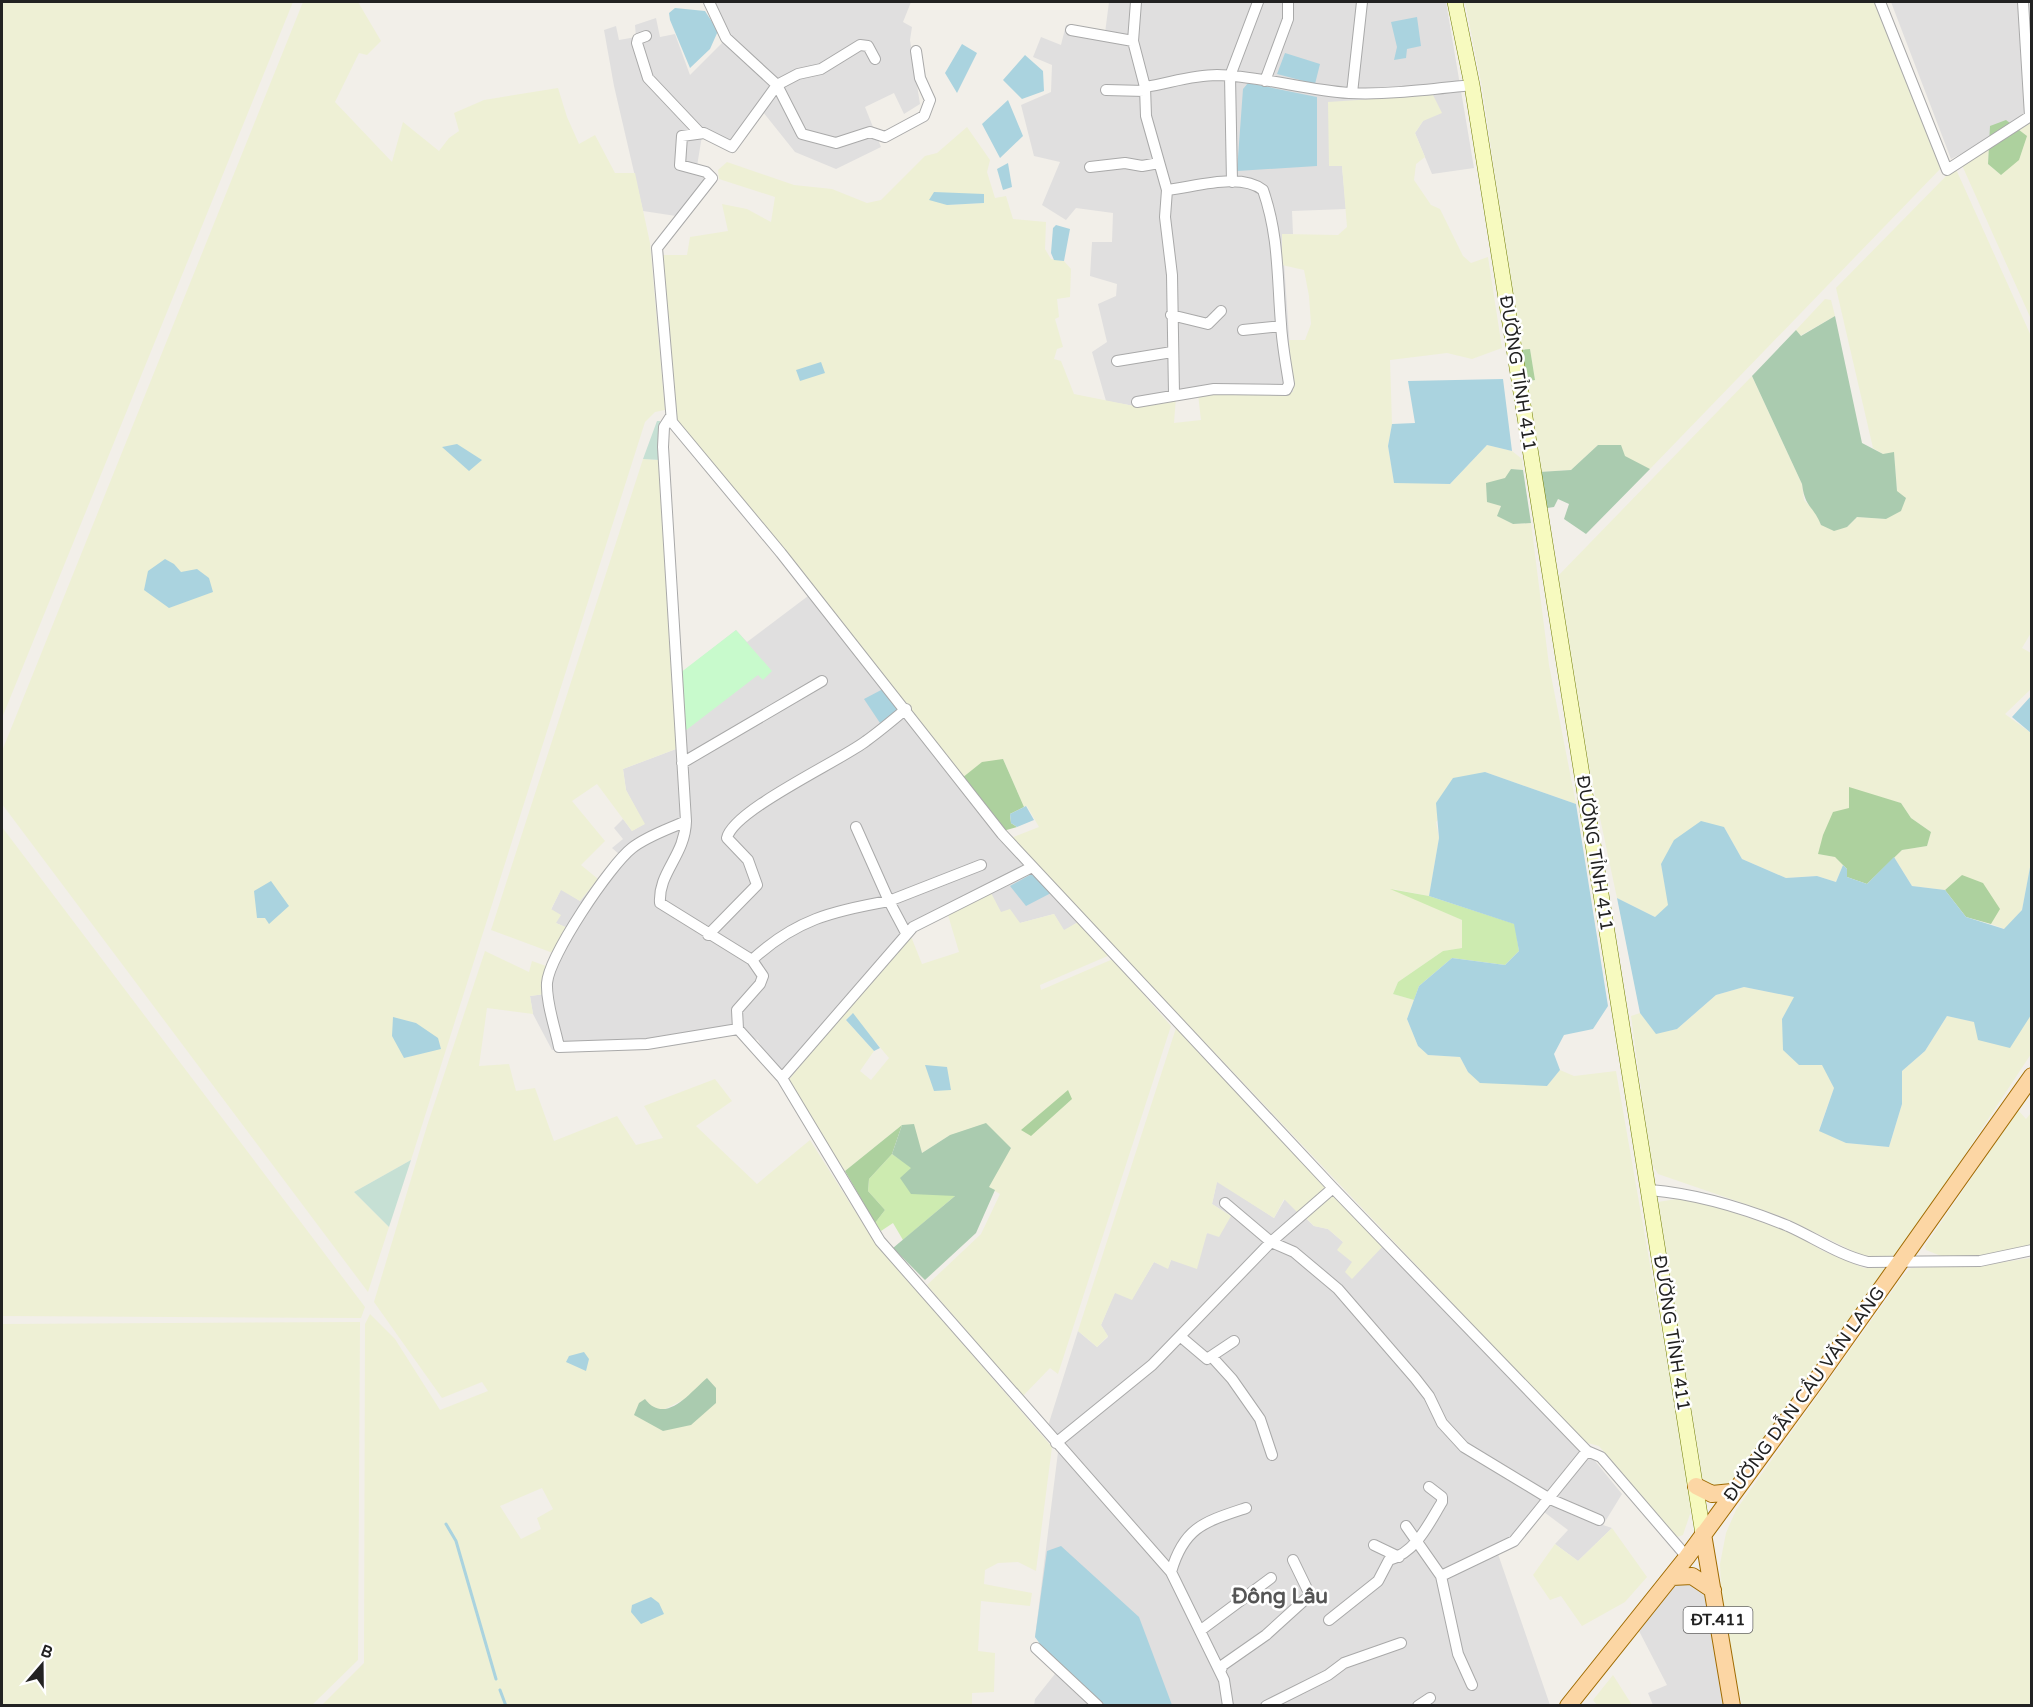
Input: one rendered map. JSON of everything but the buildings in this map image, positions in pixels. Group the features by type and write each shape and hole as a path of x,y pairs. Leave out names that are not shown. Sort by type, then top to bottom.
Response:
{"main road":[{"name":"ĐƯỜNG TỈNH 411","path":"1455,2 1472,85 1732,1706"},
{"name":"ĐƯỜNG DẪN CẦU VĂN LANG","path":"1568,1706 1687,1557 2031,1076"},
{"path":"1696,1486 1712,1494 1732,1492"},
{"path":"1672,1577 1692,1576 1713,1590"}],"street":[{"path":"709,2 726,38 777,85 796,127 807,137 836,143 870,132 885,137 924,116 929,109 929,96 920,78 916,51"},
{"path":"1136,2 1133,41 1145,89 1146,116 1167,190 1165,218 1172,275 1174,394"},
{"path":"1232,182 1230,76 1258,2"},
{"path":"1265,81 1288,19 1288,2"},
{"path":"1352,93 1362,2"},
{"path":"1880,2 1947,170 2031,116 2023,2"},
{"path":"1071,30 1133,41"},
{"path":"646,36 638,39 637,43 648,78 700,133 732,147 777,85 794,76 822,69 860,45 868,46 875,59"},
{"path":"1106,90 1145,89 1189,76 1230,76 1305,89 1352,93 1426,90 1472,85"},
{"path":"700,133 694,136 682,136 680,165 706,172 712,178 657,248 672,422 906,709 1002,834 1333,1188 1587,1451 1601,1457 1687,1557"},
{"path":"1090,167 1125,163 1142,166 1160,163"},
{"path":"1137,402 1214,389 1286,390 1288,384 1281,326 1278,251 1263,190 1249,183 1232,182 1167,190"},
{"path":"1171,315 1208,324 1221,311"},
{"path":"1243,330 1281,326"},
{"path":"1117,361 1172,352"},
{"path":"670,416 664,427 663,447 686,838 659,888 660,903 708,935 752,960 763,976 760,984 737,1010 738,1029 782,1078 880,1241 1171,1572 1221,1672 1228,1706"},
{"path":"682,764 822,681"},
{"path":"708,935 757,885 748,860 727,838 729,832 755,809 866,742 906,709"},
{"path":"686,821 633,847 587,903 573,926 552,964 547,985 559,1047 646,1044 738,1029"},
{"path":"856,826 888,901 906,933"},
{"path":"752,960 772,942 793,928 827,915 888,901 981,865"},
{"path":"782,1078 913,927 1032,867"},
{"path":"1056,1443 1152,1365 1271,1242 1333,1188"},
{"path":"1650,1190 1691,1194 1778,1222 1853,1258 1868,1262 1980,1261 2031,1250"},
{"path":"1225,1203 1271,1242 1294,1252 1338,1289 1415,1378 1429,1396 1442,1423 1464,1447 1550,1499 1599,1520"},
{"path":"1181,1337 1203,1357 1212,1357 1234,1341"},
{"path":"1212,1357 1260,1419 1272,1455"},
{"path":"1441,1576 1514,1541 1587,1451"},
{"path":"1329,1620 1378,1581 1389,1560 1399,1557 1417,1542 1442,1502 1442,1497 1429,1487"},
{"path":"1171,1572 1178,1547 1188,1535 1215,1520 1246,1508"},
{"path":"1406,1526 1441,1576 1458,1654 1472,1685"},
{"path":"1374,1545 1399,1557"},
{"path":"1221,1672 1223,1665 1266,1635 1310,1595 1293,1560"},
{"path":"1201,1630 1271,1578"},
{"path":"1266,1706 1328,1675 1344,1663 1401,1643"},
{"path":"1036,1648 1097,1705"},
{"path":"1418,1706 1430,1698"}],"shaded area":[{"path":"706,2 911,2 903,22 912,27 910,40 920,104 904,114 894,93 865,107 881,147 836,169 795,152 763,112 731,151 702,136 697,166 713,174 676,216 643,211 614,86 604,30 616,26 619,40 636,37 635,25 656,18 660,37 675,34 690,75 724,41 709,14"},
{"path":"1109,2 1446,2 1474,168 1432,174 1415,133 1423,121 1433,95 1329,166 1342,166 1346,209 1292,211 1293,234 1282,234 1293,392 1198,394 1134,406 1106,401 1092,352 1107,342 1098,304 1116,296 1117,284 1090,276 1092,242 1112,242 1113,213 1076,208 1066,220 1042,205 1060,162 1034,156 1021,105 1051,92 1052,65 1033,57 1041,37 1061,45 1066,25 1105,33"},
{"path":"1891,2 2031,2 2031,118 1951,159"},
{"path":"816,590 1011,838 1086,917 1064,931 1054,914 1020,923 1001,913 991,894 910,934 780,1085 758,1040 737,1035 552,1050 533,1014 530,996 545,994 543,980 546,966 567,928 556,923 551,910 561,889 580,901 619,854 612,848 623,839 614,828 623,819 632,831 644,824 626,790 623,769 676,749 672,680 736,630 747,642"},
{"path":"1217,1181 1274,1218 1285,1199 1314,1226 1328,1229 1343,1242 1384,1245 1581,1453 1595,1461 1622,1494 1603,1525 1612,1528 1578,1561 1555,1544 1568,1530 1544,1512 1516,1547 1498,1554 1550,1705 1034,1706 1035,1699 1062,1665 1035,1637 1059,1444 1047,1429 1078,1331 1097,1347 1108,1337 1101,1325 1115,1292 1132,1299 1154,1262 1168,1268 1171,1260 1231,1216 1212,1204"},
{"path":"1687,1580 1705,1594 1724,1705 1653,1705 1648,1693 1667,1685 1639,1631 1673,1582"}],"green space":[{"path":"2,2 293,2 2,718"},
{"path":"303,2 358,2 381,41 367,55 359,53 335,102 392,162 403,122 439,151 449,138 459,131 454,113 484,100 558,88 579,144 595,135 615,173 635,173 650,243 665,410 655,412 645,422 411,1160 354,1192 389,1227 368,1292 2,804 2,751","holes":["393,1018 416,1023 441,1048 404,1058"]},
{"path":"1465,2 1876,2 1943,166 1650,469 1598,445 1571,470 1539,472 1525,382 1535,380 1530,349 1520,350 1483,92"},
{"path":"1433,95 1442,113 1423,121 1415,133 1425,157 1416,164 1414,180 1431,205 1440,209 1463,256 1471,263 1488,257 1502,348 1472,359 1447,353 1390,360 1392,424 1388,446 1394,482 1450,484 1487,445 1512,451 1522,459 1523,470 1511,469 1498,516 1513,524 1531,523 1549,665 1576,804 1485,772 1436,822 1439,838 1429,896 1393,889 1462,920 1463,948 1443,951 1398,982 1393,994 1414,1000 1407,1019 1418,1046 1428,1055 1460,1057 1468,1072 1547,1086 1560,1070 1574,1076 1616,1071 1690,1493 1690,1514 1683,1535 1677,1537 1599,1446 1584,1442 1011,838 1039,827 1027,806 1024,807 1003,759 962,778 677,423 660,255 687,255 690,237 728,231 722,204 747,209 771,222 775,197 719,179 718,170 727,162 794,185 832,189 867,203 881,200 925,156 937,153 967,127 990,160 987,172 995,198 1006,196 1013,219 1046,222 1045,249 1051,259 1064,261 1071,269 1070,297 1057,299 1059,317 1055,319 1063,347 1057,349 1054,359 1061,361 1074,394 1134,406 1176,397 1174,423 1201,420 1198,394 1293,392 1289,340 1305,340 1311,324 1304,270 1282,265 1282,234 1338,235 1347,227 1342,166 1329,166 1328,102","holes":["934,192 984,203 947,205"]},
{"path":"2031,118 2031,319 1961,163 1989,146 1988,164 2001,175 2017,127"},
{"path":"2006,120 2027,136 2019,160 2001,175 1988,164 1990,126"},
{"path":"1955,167 2031,336 2032,631 2022,648 2031,653 2031,689 2005,714 2031,733 2031,862 2022,910 2005,929 1991,924 1999,909 1962,875 1945,890 1912,886 1894,857 1902,850 1927,846 1931,832 1911,818 1901,803 1849,788 1850,808 1819,854 1835,857 1843,865 1836,882 1817,876 1786,878 1742,859 1724,827 1661,864 1669,905 1655,917 1617,898 1584,743 1556,578 1752,376 1802,484 1804,500 1817,513 1821,525 1847,527 1857,517 1886,519 1897,491 1894,453 1883,454 1873,448 1836,288"},
{"path":"1825,299 1831,300 1835,316 1800,336 1796,330"},
{"path":"1835,316 1862,443 1883,454 1894,452 1897,491 1906,498 1901,511 1886,519 1857,517 1847,527 1834,531 1821,525 1807,502 1802,484 1752,376 1796,330 1801,336"},
{"path":"1530,349 1535,380 1525,382 1520,350"},
{"path":"657,421 660,421 660,460 643,459"},
{"path":"1598,445 1621,445 1625,456 1650,469 1586,534 1564,519 1569,504 1558,499 1554,507 1547,508 1539,472 1571,470"},
{"path":"643,459 660,460 676,749 623,769 626,790 645,824 632,831 597,784 572,801 605,841 581,865 598,879 580,901 561,890 551,909 561,915 556,923 568,928 553,953 491,930"},
{"path":"1511,469 1523,470 1531,523 1513,524 1497,516 1501,506 1487,502 1486,483 1505,478"},
{"path":"736,630 772,671 763,680 758,675 685,731 680,673"},
{"path":"1003,759 1024,807 1010,814 1011,823 1017,827 1003,831 962,778 982,762"},
{"path":"1849,787 1901,803 1911,818 1931,832 1927,846 1902,850 1867,884 1847,877 1847,869 1835,857 1818,854 1833,812 1849,808"},
{"path":"2,827 365,1307 361,1318 2,1316"},
{"path":"1962,875 1983,883 2000,909 1991,924 1966,917 1945,890"},
{"path":"1390,889 1429,896 1515,924 1519,951 1505,965 1452,958 1419,986 1414,1000 1393,994 1398,982 1443,951 1462,948 1462,920"},
{"path":"991,893 1001,912 1010,909 1020,923 1054,914 1064,930 1080,921 1110,955 1040,985 1041,990 1113,959 1171,1026 1058,1374 1050,1368 1023,1396 927,1285 981,1234 1000,1194 988,1187 1011,1147 950,1135 922,1153 902,1125 845,1171 787,1082 910,934 922,964 959,952 948,915","holes":["852,1014 889,1058 871,1080 860,1071 874,1051 846,1020"]},
{"path":"485,951 529,972 532,961 546,966 543,980 545,994 530,996 533,1014 487,1008 479,1066 509,1064 516,1091 535,1088 554,1141 617,1116 636,1145 663,1138 644,1106 715,1079 732,1101 696,1126 757,1184 810,1140 874,1241 1052,1447 1036,1571 1018,1562 998,1563 985,1570 984,1584 1032,1593 1030,1606 981,1601 978,1651 995,1653 994,1692 972,1693 972,1705 321,1706 364,1663 365,1324 370,1314 395,1339 440,1410 488,1391 482,1382 442,1398 374,1302 427,1126","holes":["687,1398 663,1431 645,1399 652,1408 663,1410","542,1488 553,1509 537,1518 541,1529 521,1539 500,1506"]},
{"path":"1744,987 1795,997 1782,1019 1799,1065 1823,1065 1834,1088 1819,1130 1846,1143 1889,1147 1902,1104 1902,1071 1925,1051 1947,1016 1974,1022 2031,1015 2031,1054 1900,1253 1888,1258 1861,1255 1783,1217 1658,1174 1651,1162 1631,1016 1640,1013 1657,1033 1677,1029 1716,995"},
{"path":"1176,1028 1328,1189 1300,1215 1284,1199 1274,1218 1217,1182 1212,1204 1231,1216 1219,1237 1207,1233 1197,1269 1171,1260 1168,1269 1154,1262 1132,1300 1115,1293 1101,1325 1108,1336 1097,1347 1078,1331"},
{"path":"1068,1090 1072,1099 1031,1136 1021,1130"},
{"path":"2018,1110 2026,1119 2031,1113 2031,1251 1946,1258 1926,1250 1925,1246"},
{"path":"986,1123 1011,1148 989,1187 995,1190 976,1233 925,1280 893,1248 955,1196 911,1194 900,1178 911,1168 892,1154 902,1125 914,1124 922,1153 950,1135"},
{"path":"902,1125 892,1154 869,1179 868,1191 885,1210 875,1223 845,1171"},
{"path":"892,1154 955,1196 903,1240 893,1223 881,1231 875,1223 885,1210 868,1191 869,1179"},
{"path":"411,1160 389,1227 354,1192"},
{"path":"1332,1191 1384,1245 1352,1279 1345,1272 1352,1262 1337,1250 1343,1242 1328,1229 1314,1226 1305,1217"},
{"path":"1688,1197 1793,1233 1823,1251 1864,1268 1881,1267 1888,1271 1736,1480 1726,1490 1718,1491 1703,1481 1658,1202"},
{"path":"2031,1258 2031,1705 1742,1706 1722,1607 1720,1564 1726,1533 1736,1510 1911,1268 1984,1265"},
{"path":"360,1322 358,1660 312,1705 2,1705 2,1324"},
{"path":"707,1378 716,1388 716,1403 691,1425 663,1431 634,1415 639,1403 645,1399 661,1409 678,1404"},
{"path":"1612,1528 1647,1577 1625,1602 1582,1626 1561,1596 1550,1600 1533,1575 1555,1544 1578,1561"},
{"path":"1613,1675 1632,1705 1597,1705 1593,1700"}],"water":[{"path":"675,8 705,11 718,31 710,49 690,68 670,20 669,13"},
{"path":"1417,17 1421,46 1407,49 1406,58 1394,60 1397,47 1391,22"},
{"path":"962,44 977,53 957,93 945,73"},
{"path":"1285,53 1320,64 1315,84 1277,74"},
{"path":"1025,55 1043,71 1044,91 1022,99 1003,80"},
{"path":"1248,83 1317,97 1317,166 1237,171 1243,89"},
{"path":"1008,100 1023,136 1000,158 982,124"},
{"path":"1008,163 1012,187 1003,190 997,169"},
{"path":"934,192 984,194 984,203 947,205 929,200"},
{"path":"1056,225 1070,229 1064,261 1054,260 1051,253 1053,228"},
{"path":"821,362 825,373 800,381 796,370"},
{"path":"1503,379 1512,451 1487,445 1450,484 1394,483 1388,446 1392,424 1415,423 1408,381"},
{"path":"457,444 482,460 469,471 442,447"},
{"path":"165,559 181,572 197,569 209,578 213,592 169,608 144,590 148,571"},
{"path":"883,689 898,711 880,723 864,699"},
{"path":"2031,696 2031,733 2012,717"},
{"path":"1485,772 1576,804 1608,1006 1593,1029 1564,1035 1554,1054 1560,1070 1547,1086 1480,1083 1468,1072 1460,1057 1428,1055 1418,1046 1407,1019 1419,986 1452,958 1505,965 1519,951 1514,924 1429,896 1439,838 1436,803 1453,778"},
{"path":"1026,806 1034,820 1017,827 1011,823 1010,814"},
{"path":"1701,821 1724,827 1742,859 1786,878 1817,876 1836,882 1843,865 1847,869 1847,877 1867,884 1894,857 1912,886 1945,890 1966,917 2004,929 2022,910 2031,862 2031,1015 2010,1048 1978,1040 1974,1022 1947,1016 1925,1051 1902,1071 1902,1104 1889,1147 1846,1143 1819,1131 1834,1088 1822,1065 1799,1065 1783,1050 1782,1019 1794,997 1744,987 1716,995 1677,1029 1656,1034 1640,1013 1617,898 1655,917 1668,905 1661,864 1674,840"},
{"path":"1035,872 1051,893 1026,906 1010,886"},
{"path":"271,881 289,906 269,924 265,918 257,918 254,891"},
{"path":"853,1013 880,1048 874,1051 846,1020"},
{"path":"393,1017 416,1023 438,1038 441,1049 404,1058 392,1036"},
{"path":"925,1065 947,1067 951,1090 934,1091"},
{"path":"584,1352 589,1359 586,1371 566,1362 569,1356"},
{"path":"1061,1546 1139,1617 1172,1705 1105,1705 1043,1648 1035,1637 1047,1551"},
{"path":"651,1597 659,1603 664,1614 641,1624 631,1612 632,1605"}],"waterway":[{"path":"446,1524 456,1541 496,1679"},
{"path":"500,1690 506,1706"}],"district":[{"name":"Đông Lâu","path":"1280,1596"}]}
